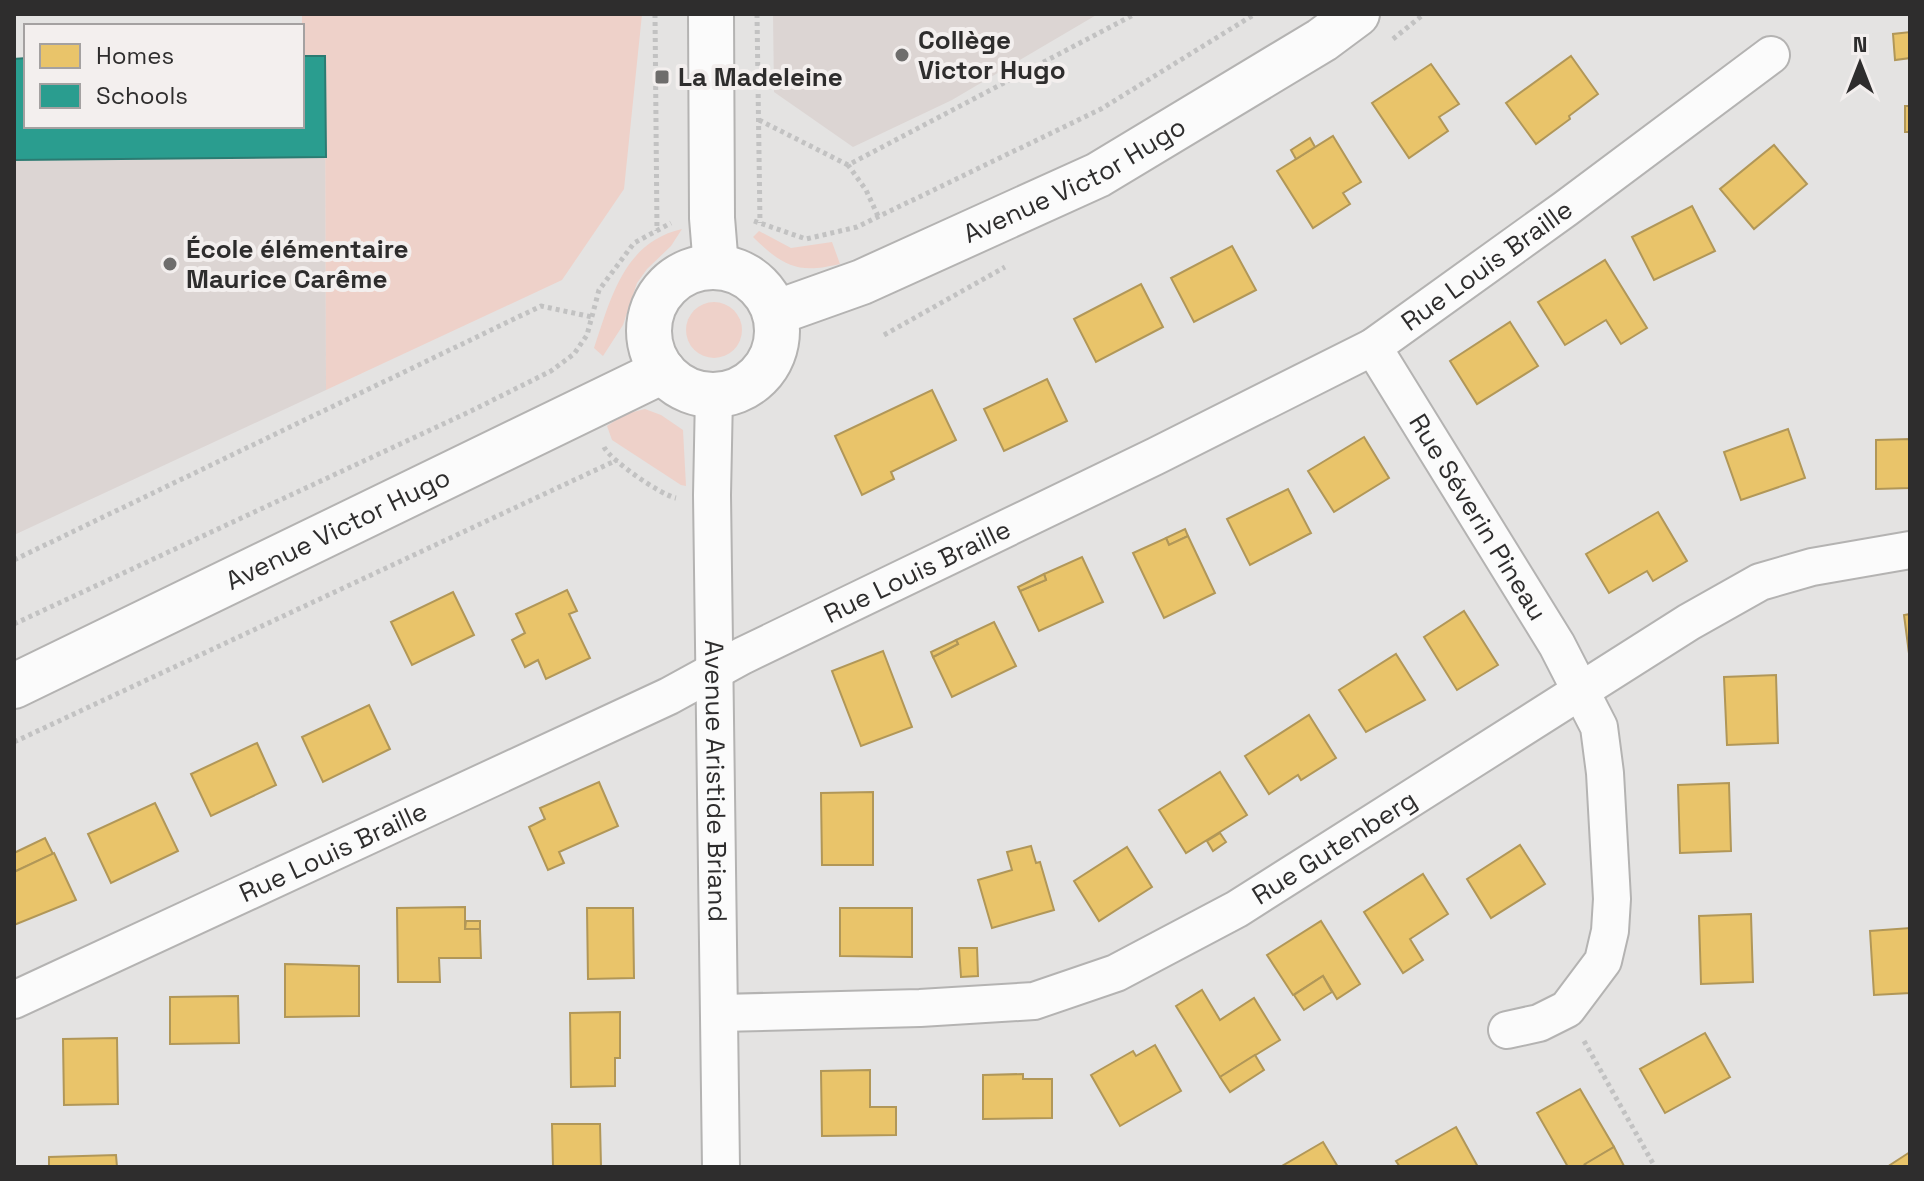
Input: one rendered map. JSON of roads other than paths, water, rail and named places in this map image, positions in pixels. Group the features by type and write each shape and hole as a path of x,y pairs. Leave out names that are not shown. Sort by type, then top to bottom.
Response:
{"main road":[{"path":"711,14 712,218 716,267"},
{"name":"Avenue Victor Hugo","path":"775,313 862,282 1098,175 1322,40 1357,14"},
{"path":"716,267 746,276 768,299 775,313 777,332 774,352 765,369 751,383 733,392 714,395 677,385 663,371 652,353 648,332 651,312 661,293 676,278 695,269 716,267"},
{"name":"Avenue Victor Hugo","path":"14,686 663,371"}],"street":[{"name":"Rue Louis Braille","path":"14,1000 669,696 716,669 1373,347 1771,55"},
{"name":"Rue Séverin Pineau","path":"1373,347 1557,645 1599,727 1605,773 1612,899 1610,931 1603,961 1567,1009 1539,1023 1507,1030"},
{"name":"Avenue Aristide Briand","path":"714,395 712,495 721,1167"},
{"name":"Rue Gutenberg","path":"719,1013 920,1008 1034,1001 1116,973 1237,909 1689,622 1760,582 1812,567 1910,550"}],"place":[{"name":"Collège Victor Hugo","path":"902,55"},
{"name":"La Madeleine","path":"662,77"},
{"name":"École élémentaire Maurice Carême","path":"170,264"}]}
